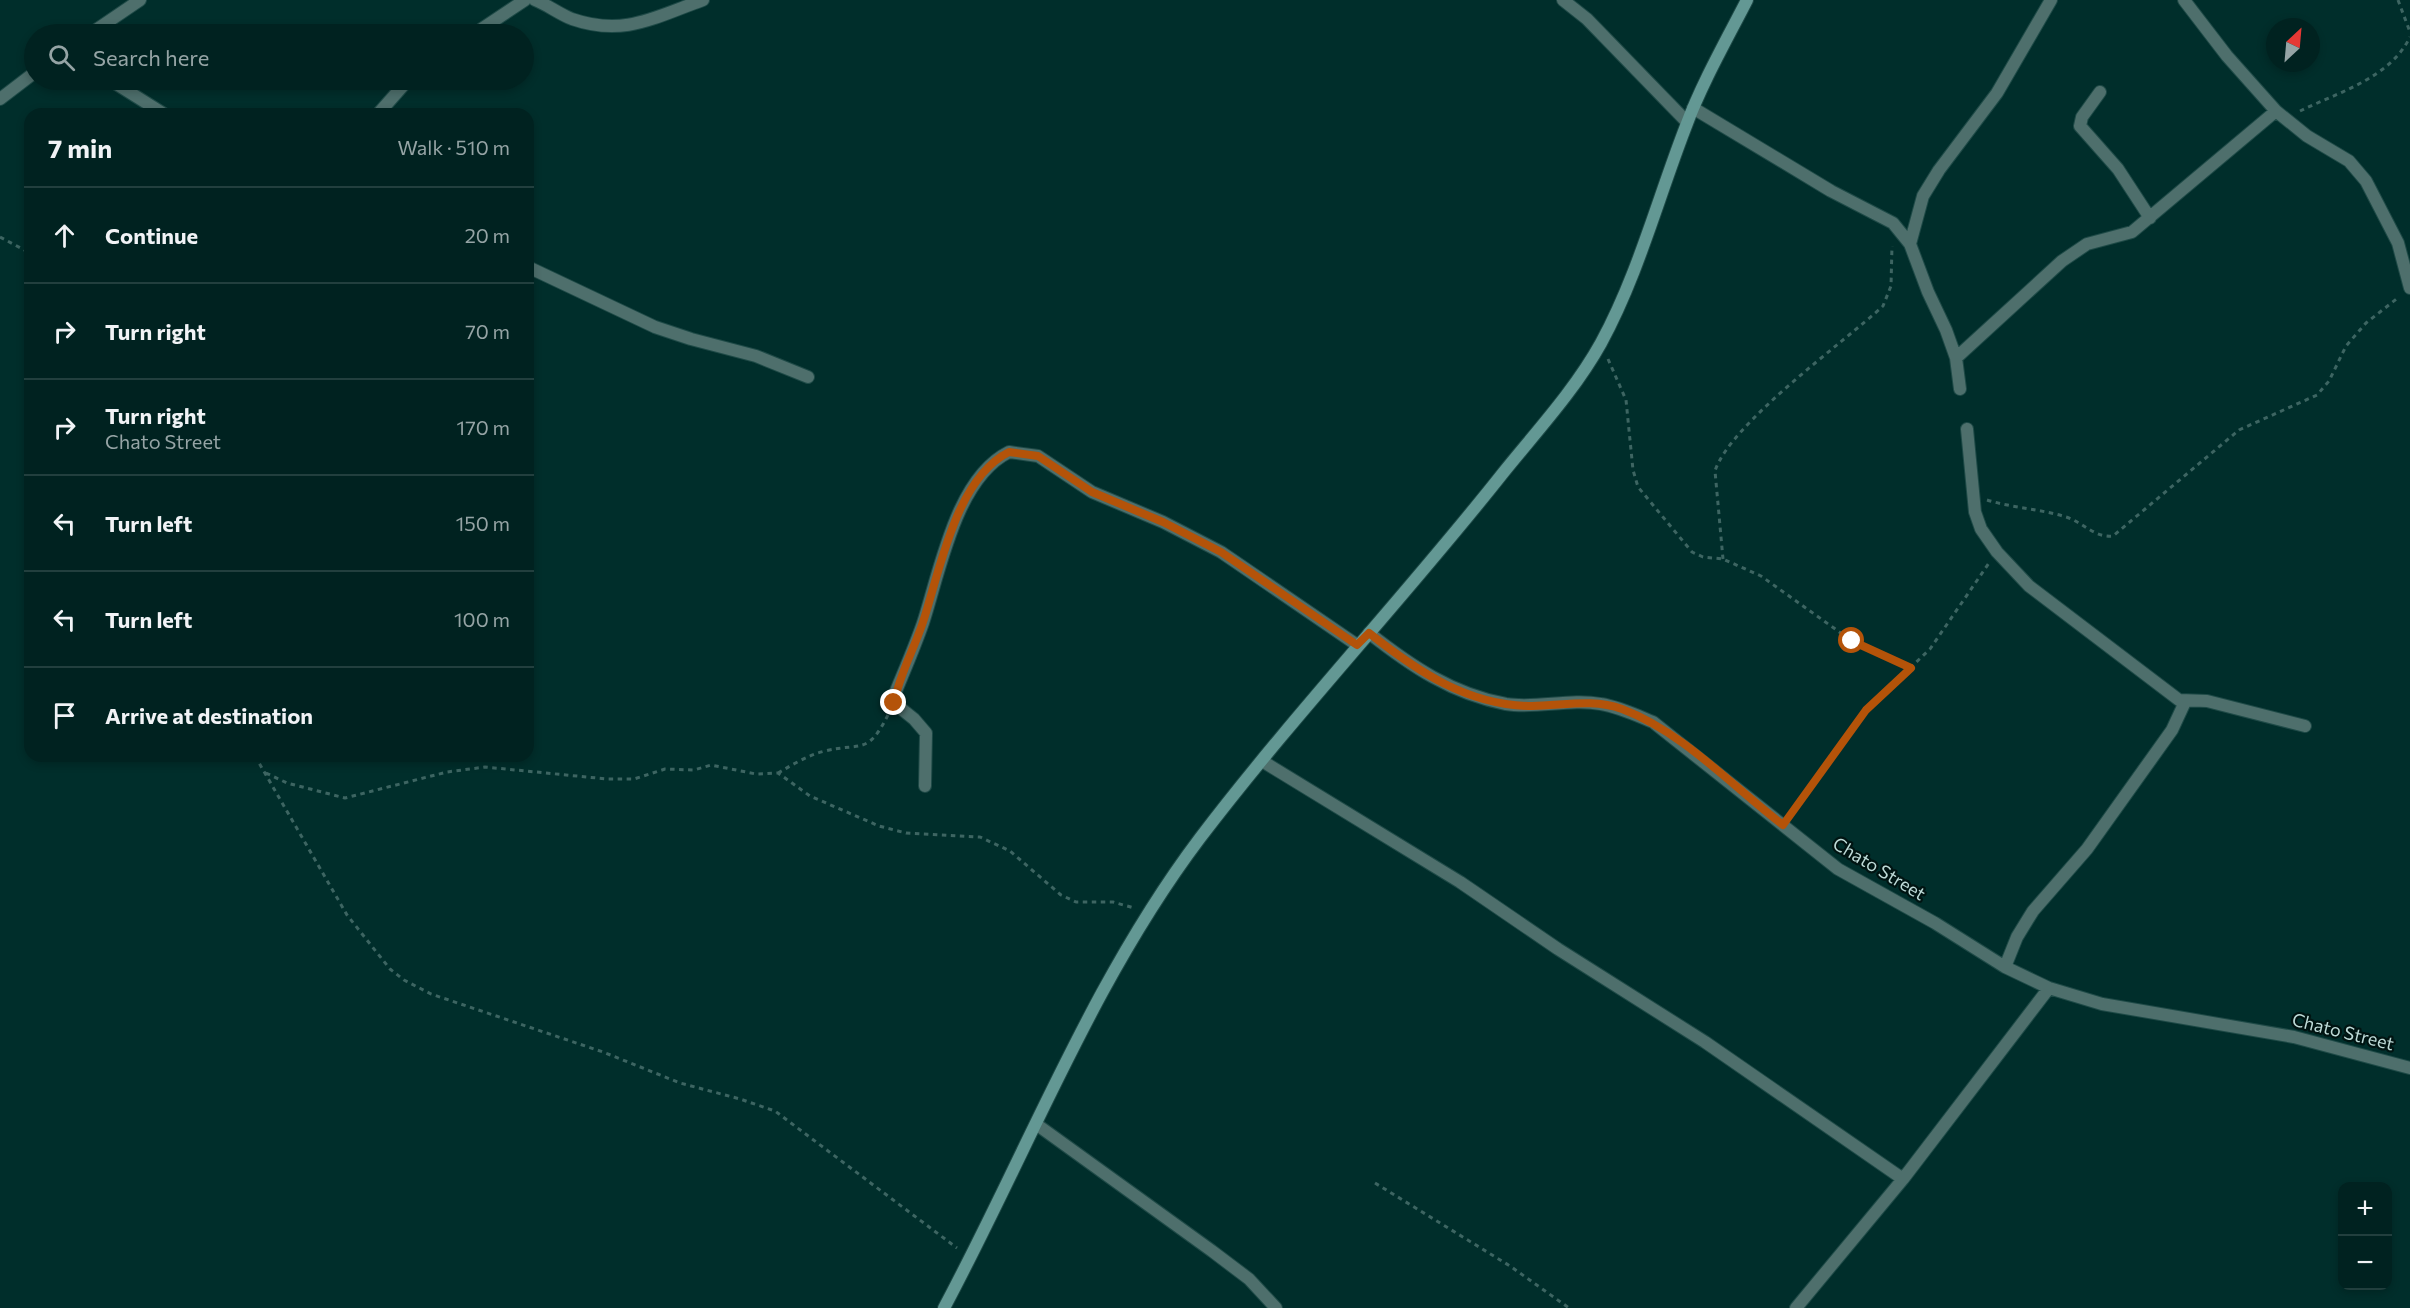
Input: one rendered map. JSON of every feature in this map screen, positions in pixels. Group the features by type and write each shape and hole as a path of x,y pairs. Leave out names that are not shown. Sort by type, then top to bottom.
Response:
{"street":[{"path":"105,24 140,0"},
{"path":"489,24 525,0"},
{"path":"535,0 569,17 613,28 647,21 703,0"},
{"path":"1563,0 1587,19 1687,122"},
{"path":"944,1308 1071,1052 1148,912 1201,838 1262,761 1357,645 1473,511 1573,384 1600,344 1621,300 1687,122 1747,0"},
{"path":"1910,244 1923,196 1962,138 1997,93 2051,0"},
{"path":"2184,0 2227,56 2280,115 2307,136 2349,161 2366,181 2398,243 2406,292"},
{"path":"0,99 24,81"},
{"path":"126,90 154,108"},
{"path":"383,108 399,90"},
{"path":"2100,92 2082,117 2080,126 2118,169 2150,218"},
{"path":"1693,108 1831,192 1893,223 1910,244 1956,358 1960,389"},
{"path":"1956,358 2075,251 2097,240 2125,236 2280,115"},
{"path":"534,270 656,327 756,356 808,377"},
{"path":"1967,429 1975,512 1981,530 1996,552 2029,586 2174,698 2185,702 2207,701 2305,726"},
{"path":"926,786 927,733 894,703 955,521 972,487 990,464 1009,452 1038,456 1092,492 1163,522 1221,552 1357,645"},
{"name":"Chato Street","path":"1369,633 1406,662 1441,684 1475,696 1506,704 1532,706 1600,703 1620,708 1653,722 1838,869 1935,923 2005,967 2049,988 2102,1004 2294,1037 2410,1068"},
{"path":"2005,967 2017,937 2033,911 2087,849 2172,730 2185,702"},
{"path":"1262,761 1460,882 1558,949 1705,1042 1902,1179"},
{"path":"1796,1308 1902,1179 2049,988"},
{"path":"1036,1124 1249,1279 1276,1308"}],"path":[{"path":"2398,0 2410,32"},
{"path":"2280,115 2382,71 2402,53 2410,37"},
{"path":"1723,559 1715,471 1719,458 1758,414 1883,306 1891,286 1893,223"},
{"path":"0,237 24,250"},
{"path":"1974,496 2008,507 2065,516 2100,535 2113,536 2239,430 2317,395 2329,381 2346,346 2366,323 2406,292"},
{"path":"1600,344 1617,374 1626,400 1633,470 1638,488 1692,552 1703,557 1723,559 1761,576 1852,641 1911,668"},
{"path":"1783,825 1866,710 1911,668 1947,628 1996,552"},
{"path":"266,773 287,783 345,798 447,772 485,767 607,779 634,779 665,769 694,770 711,765 756,774 778,773 822,752 858,748 866,744 880,730 894,703"},
{"path":"259,762 347,915 390,969 404,980 431,994 603,1052 680,1083 740,1099 775,1112 970,1258"},
{"path":"778,773 810,796 879,826 906,833 980,837 1010,851 1061,895 1076,902 1113,902 1148,912"},
{"path":"1375,1183 1510,1266 1569,1308"}],"route":[{"path":"894,703 896,692 922,626 955,521 972,487 990,464 1009,452 1023,452 1038,456 1092,492 1163,522 1221,552 1357,645 1369,633 1406,662 1441,684 1506,704 1532,706 1577,702 1600,703 1620,708 1653,722 1783,825 1866,710 1911,668 1852,641"}]}
